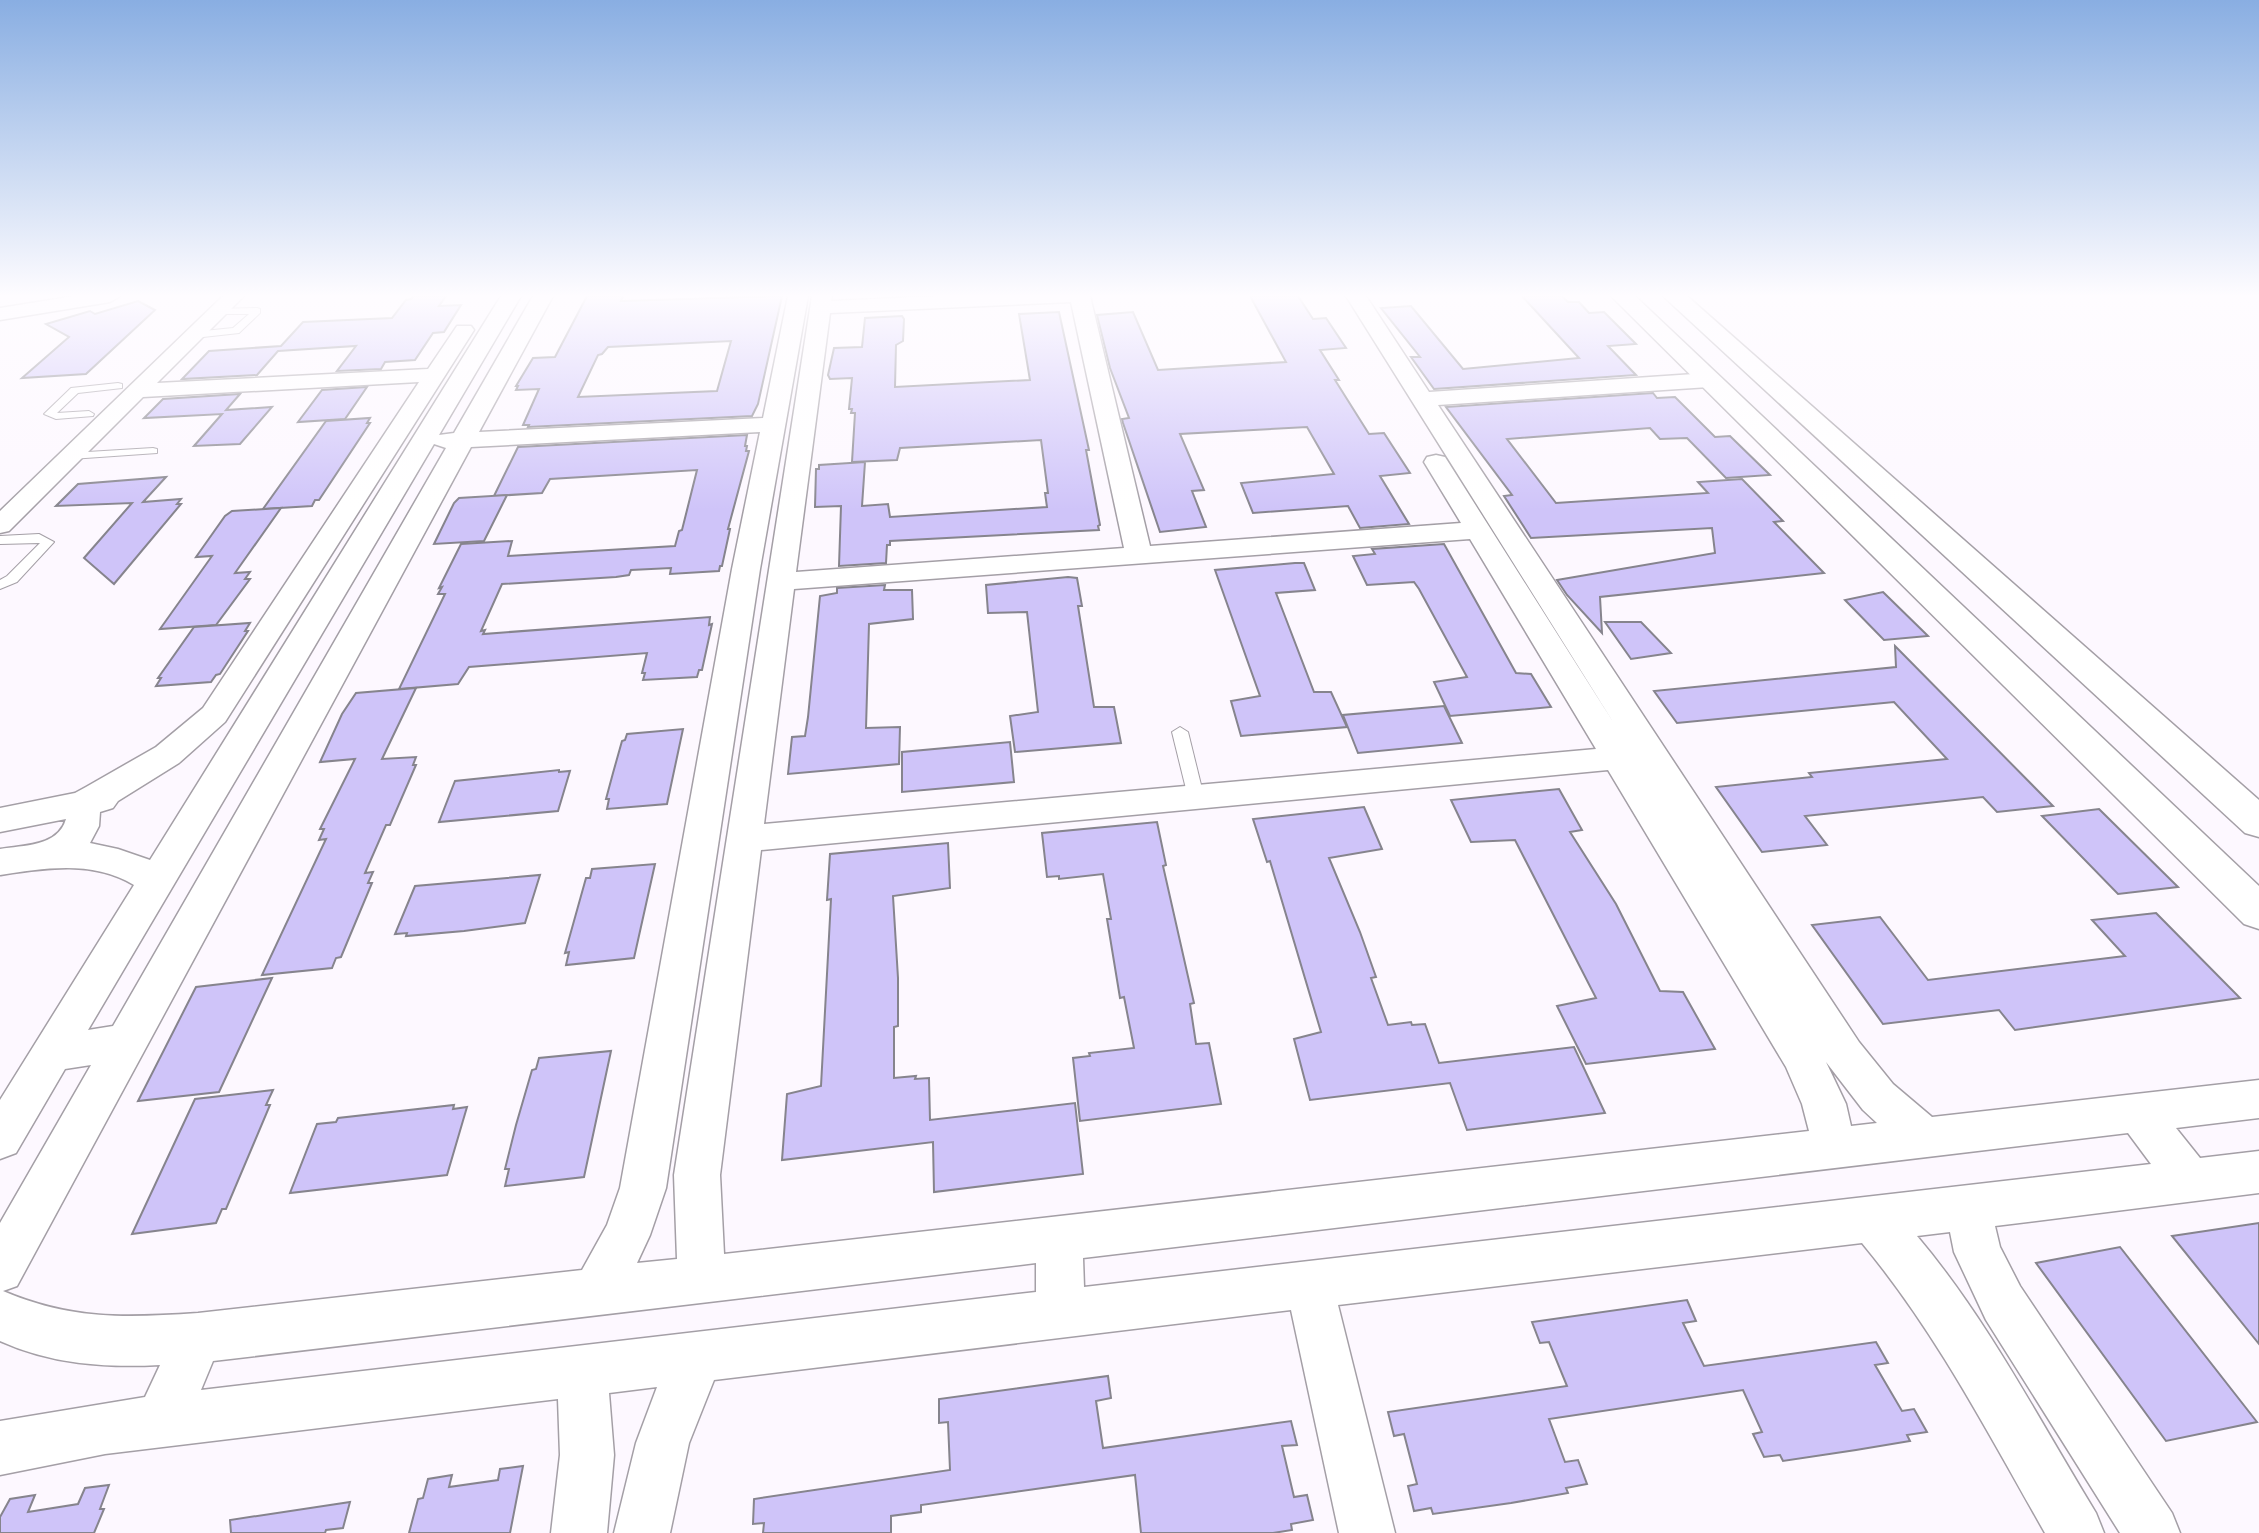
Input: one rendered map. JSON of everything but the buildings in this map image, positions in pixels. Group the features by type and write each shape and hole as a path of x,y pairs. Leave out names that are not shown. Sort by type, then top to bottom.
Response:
{"street":[{"path":"0,525 71,456 153,368"},
{"path":"0,498 89,414 134,386 156,368"},
{"path":"0,1139 421,443 460,368"},
{"path":"0,1269 503,368"},
{"path":"597,1290 627,1235 643,1188 746,569 797,368"},
{"path":"1094,368 1139,555"},
{"path":"1378,368 1478,530 1592,688 1844,1055 1878,1097 1924,1138"},
{"path":"1402,368 1592,688 1618,758 1804,1058 1824,1104 1835,1148"},
{"path":"1696,368 2259,912"},
{"path":"1754,368 2259,823"},
{"path":"134,386 438,369"},
{"path":"80,805 144,773 179,749 197,733 226,699 438,369"},
{"path":"1422,399 1709,380"},
{"path":"421,443 785,417"},
{"path":"704,1278 697,1232 696,1175 781,575 785,417"},
{"path":"746,569 781,575 1139,555 1478,530"},
{"path":"1936,600 1961,607 1986,607 1996,604 2007,595"},
{"path":"279,613 320,608"},
{"path":"2008,669 2013,657 2030,652 2054,654 2081,662"},
{"path":"0,820 80,805 155,784 232,754"},
{"path":"744,839 1618,758"},
{"path":"56,854 79,832 84,821 84,812 80,805"},
{"path":"0,862 56,854 97,856 118,860 155,880"},
{"path":"51,1053 126,1042"},
{"path":"0,1315 39,1331 75,1339 114,1342 198,1338 2259,1099"},
{"path":"2138,1113 2190,1180"},
{"path":"0,1448 105,1428 2259,1172"},
{"path":"1968,1207 1978,1252 2003,1303 2152,1533"},
{"path":"1872,1220 1915,1270 1950,1321 2076,1533"},
{"path":"1059,1237 1061,1315"},
{"path":"1309,1284 1367,1533"},
{"path":"161,1422 198,1338"},
{"path":"642,1533 653,1471 664,1432 679,1393 698,1358"},
{"path":"579,1533 587,1455 582,1372"}],"lane":[{"path":"89,414 49,414 75,390 134,386"},
{"path":"71,456 153,451"},
{"path":"0,540 40,538 48,542 12,579 0,585"},
{"path":"1180,732 1196,797"}]}
